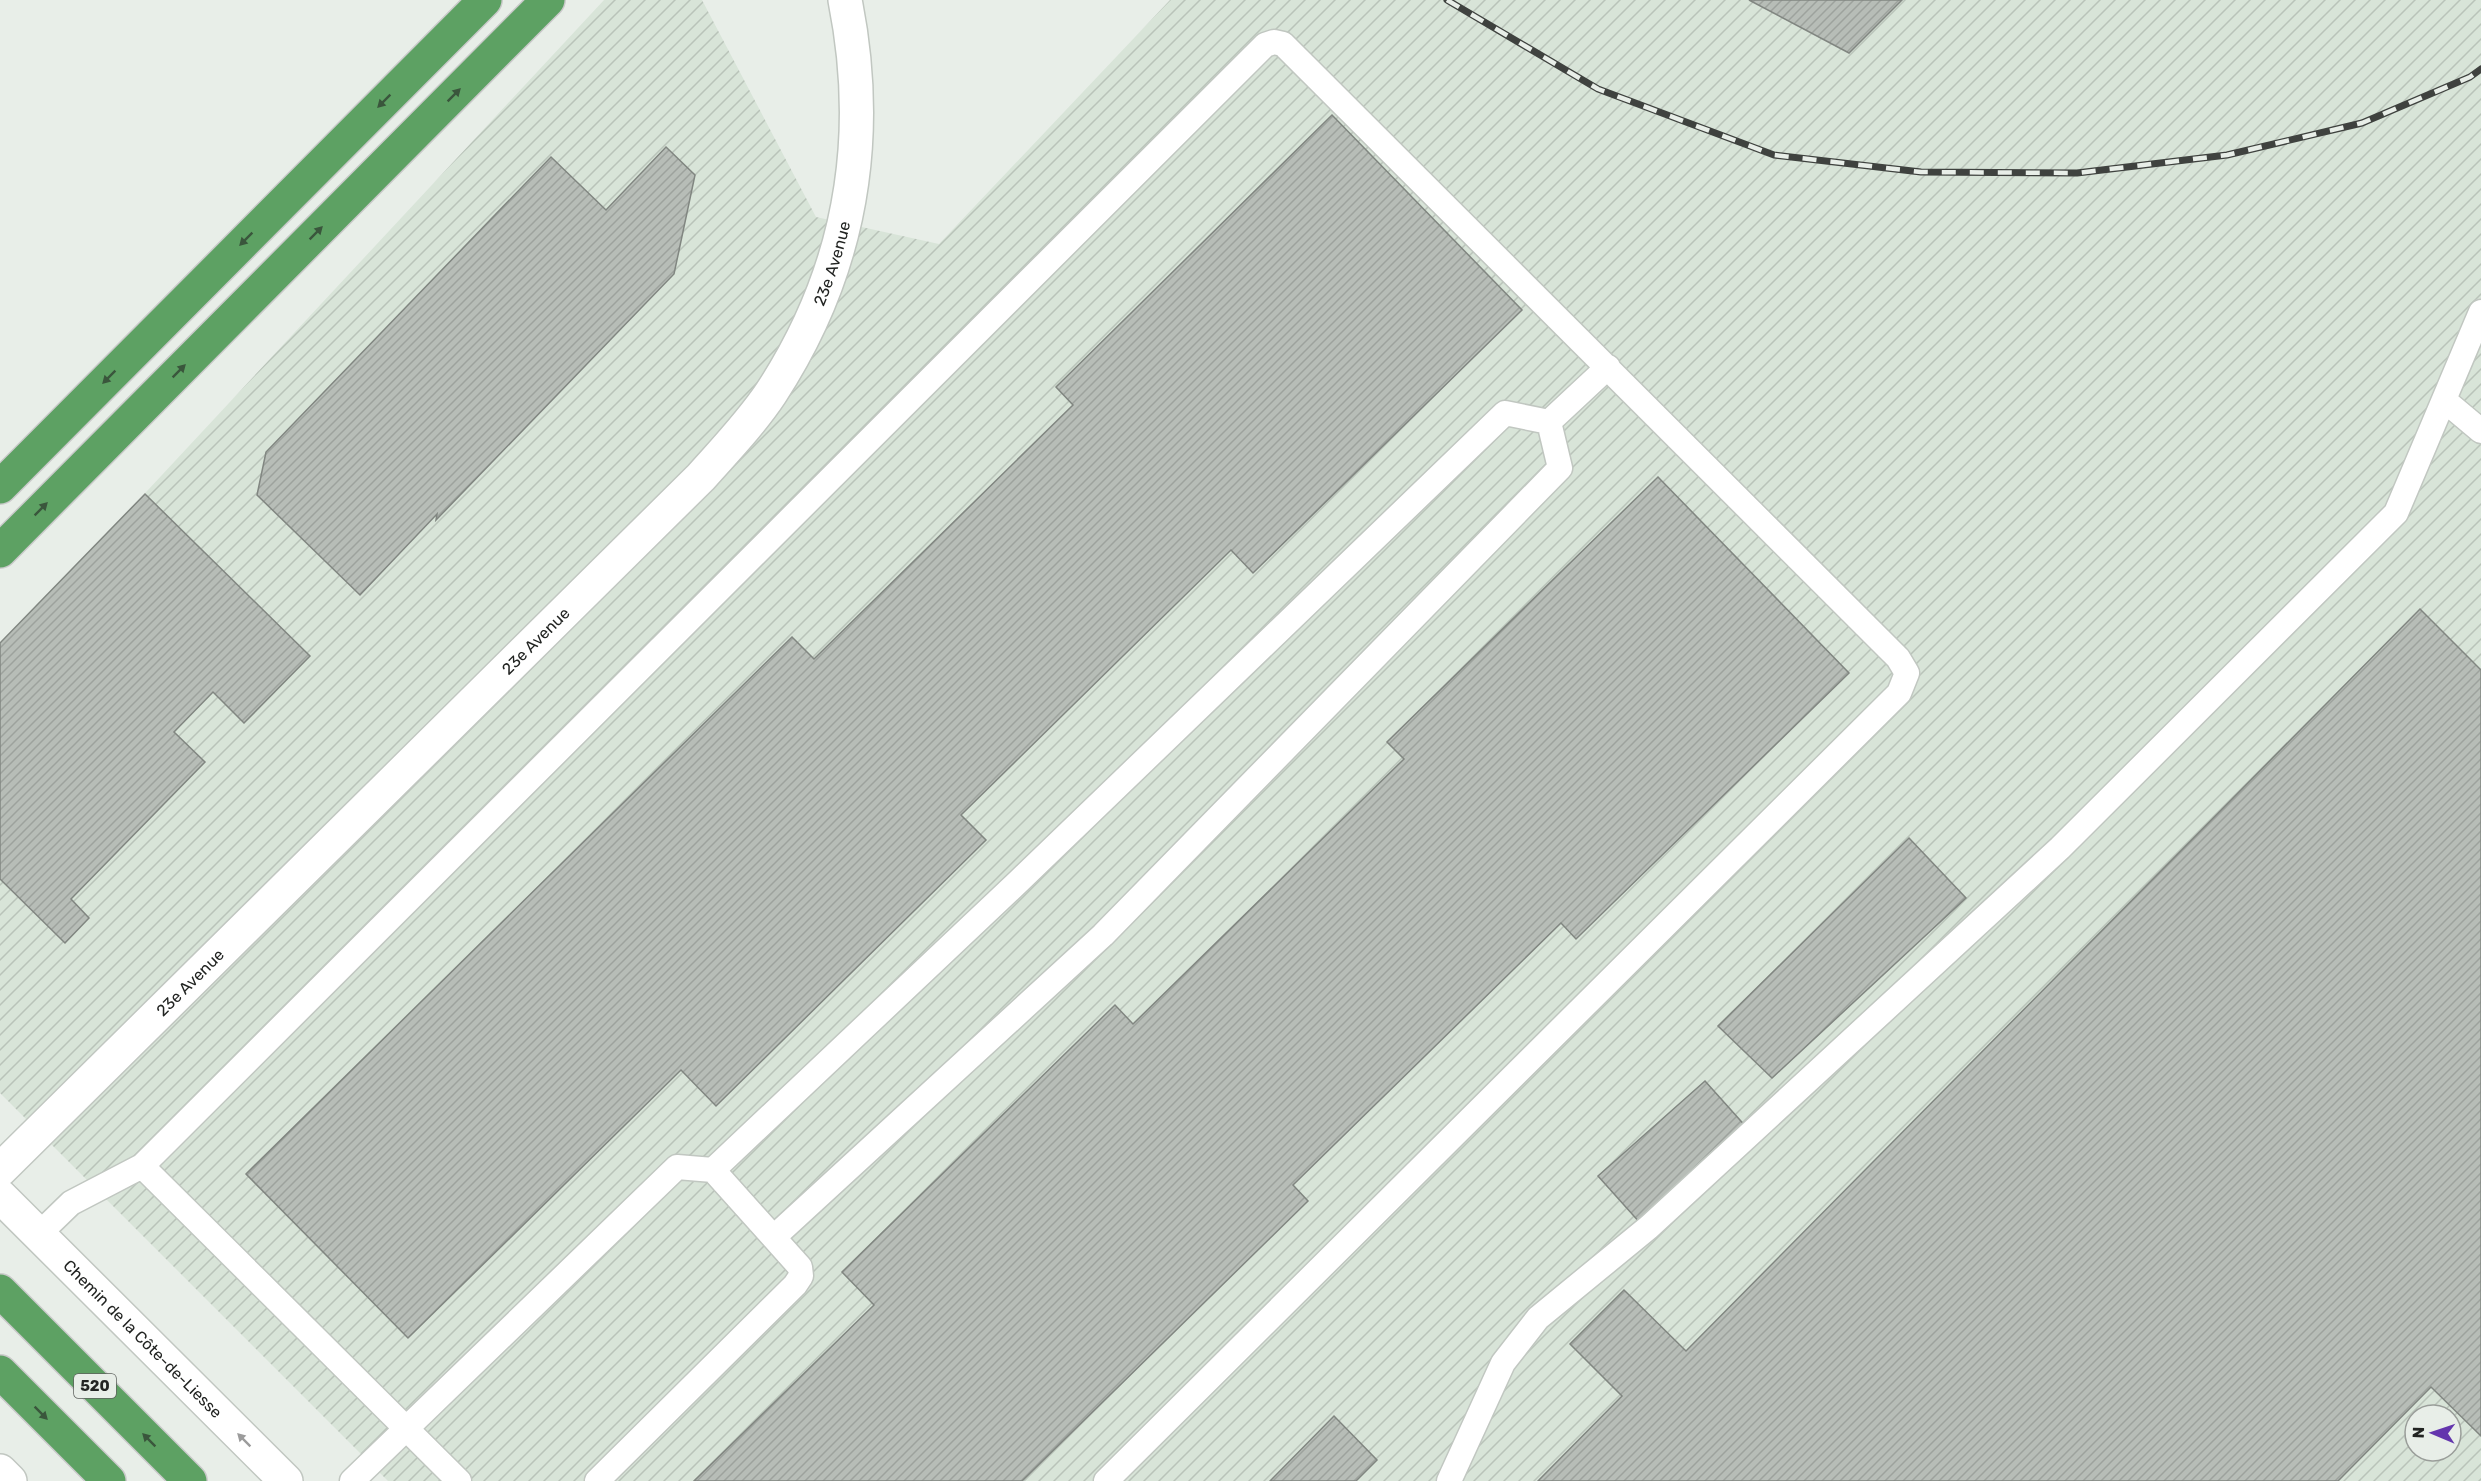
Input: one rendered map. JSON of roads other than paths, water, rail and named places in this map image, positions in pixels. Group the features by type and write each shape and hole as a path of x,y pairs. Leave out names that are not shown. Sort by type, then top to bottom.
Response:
{"highway":[{"path":"0,486 484,0"},
{"path":"0,550 548,0"},
{"name":"520","path":"0,1291 190,1481"},
{"path":"0,1372 109,1481"}],"street":[{"name":"23e Avenue","path":"0,1170 701,477 770,394 789,363 816,307 843,233 850,197 858,120 854,52 845,0"},
{"name":"Chemin de la Côte-de-Liesse","path":"0,1196 286,1481"},
{"path":"0,1471 10,1481"}],"lane":[{"path":"38,1234 71,1203 142,1166 1265,45 1274,42 1283,44 1898,658 1907,673 1899,693 1106,1481"},
{"path":"1449,1481 1503,1363 1538,1318 1649,1227 2060,848 2396,513 2481,312"},
{"path":"1549,422 1608,367"},
{"path":"2444,400 2481,431"},
{"path":"713,1170 1018,882 1505,413 1549,422"},
{"path":"774,1237 1103,935 1560,468 1549,422"},
{"path":"142,1166 459,1481"},
{"path":"352,1481 677,1167 713,1170 800,1267 801,1276 795,1285 597,1481"}],"railway":[{"path":"1447,0 1598,89 1774,155 1921,172 2077,173 2227,155 2362,123 2470,77 2481,69"}]}
